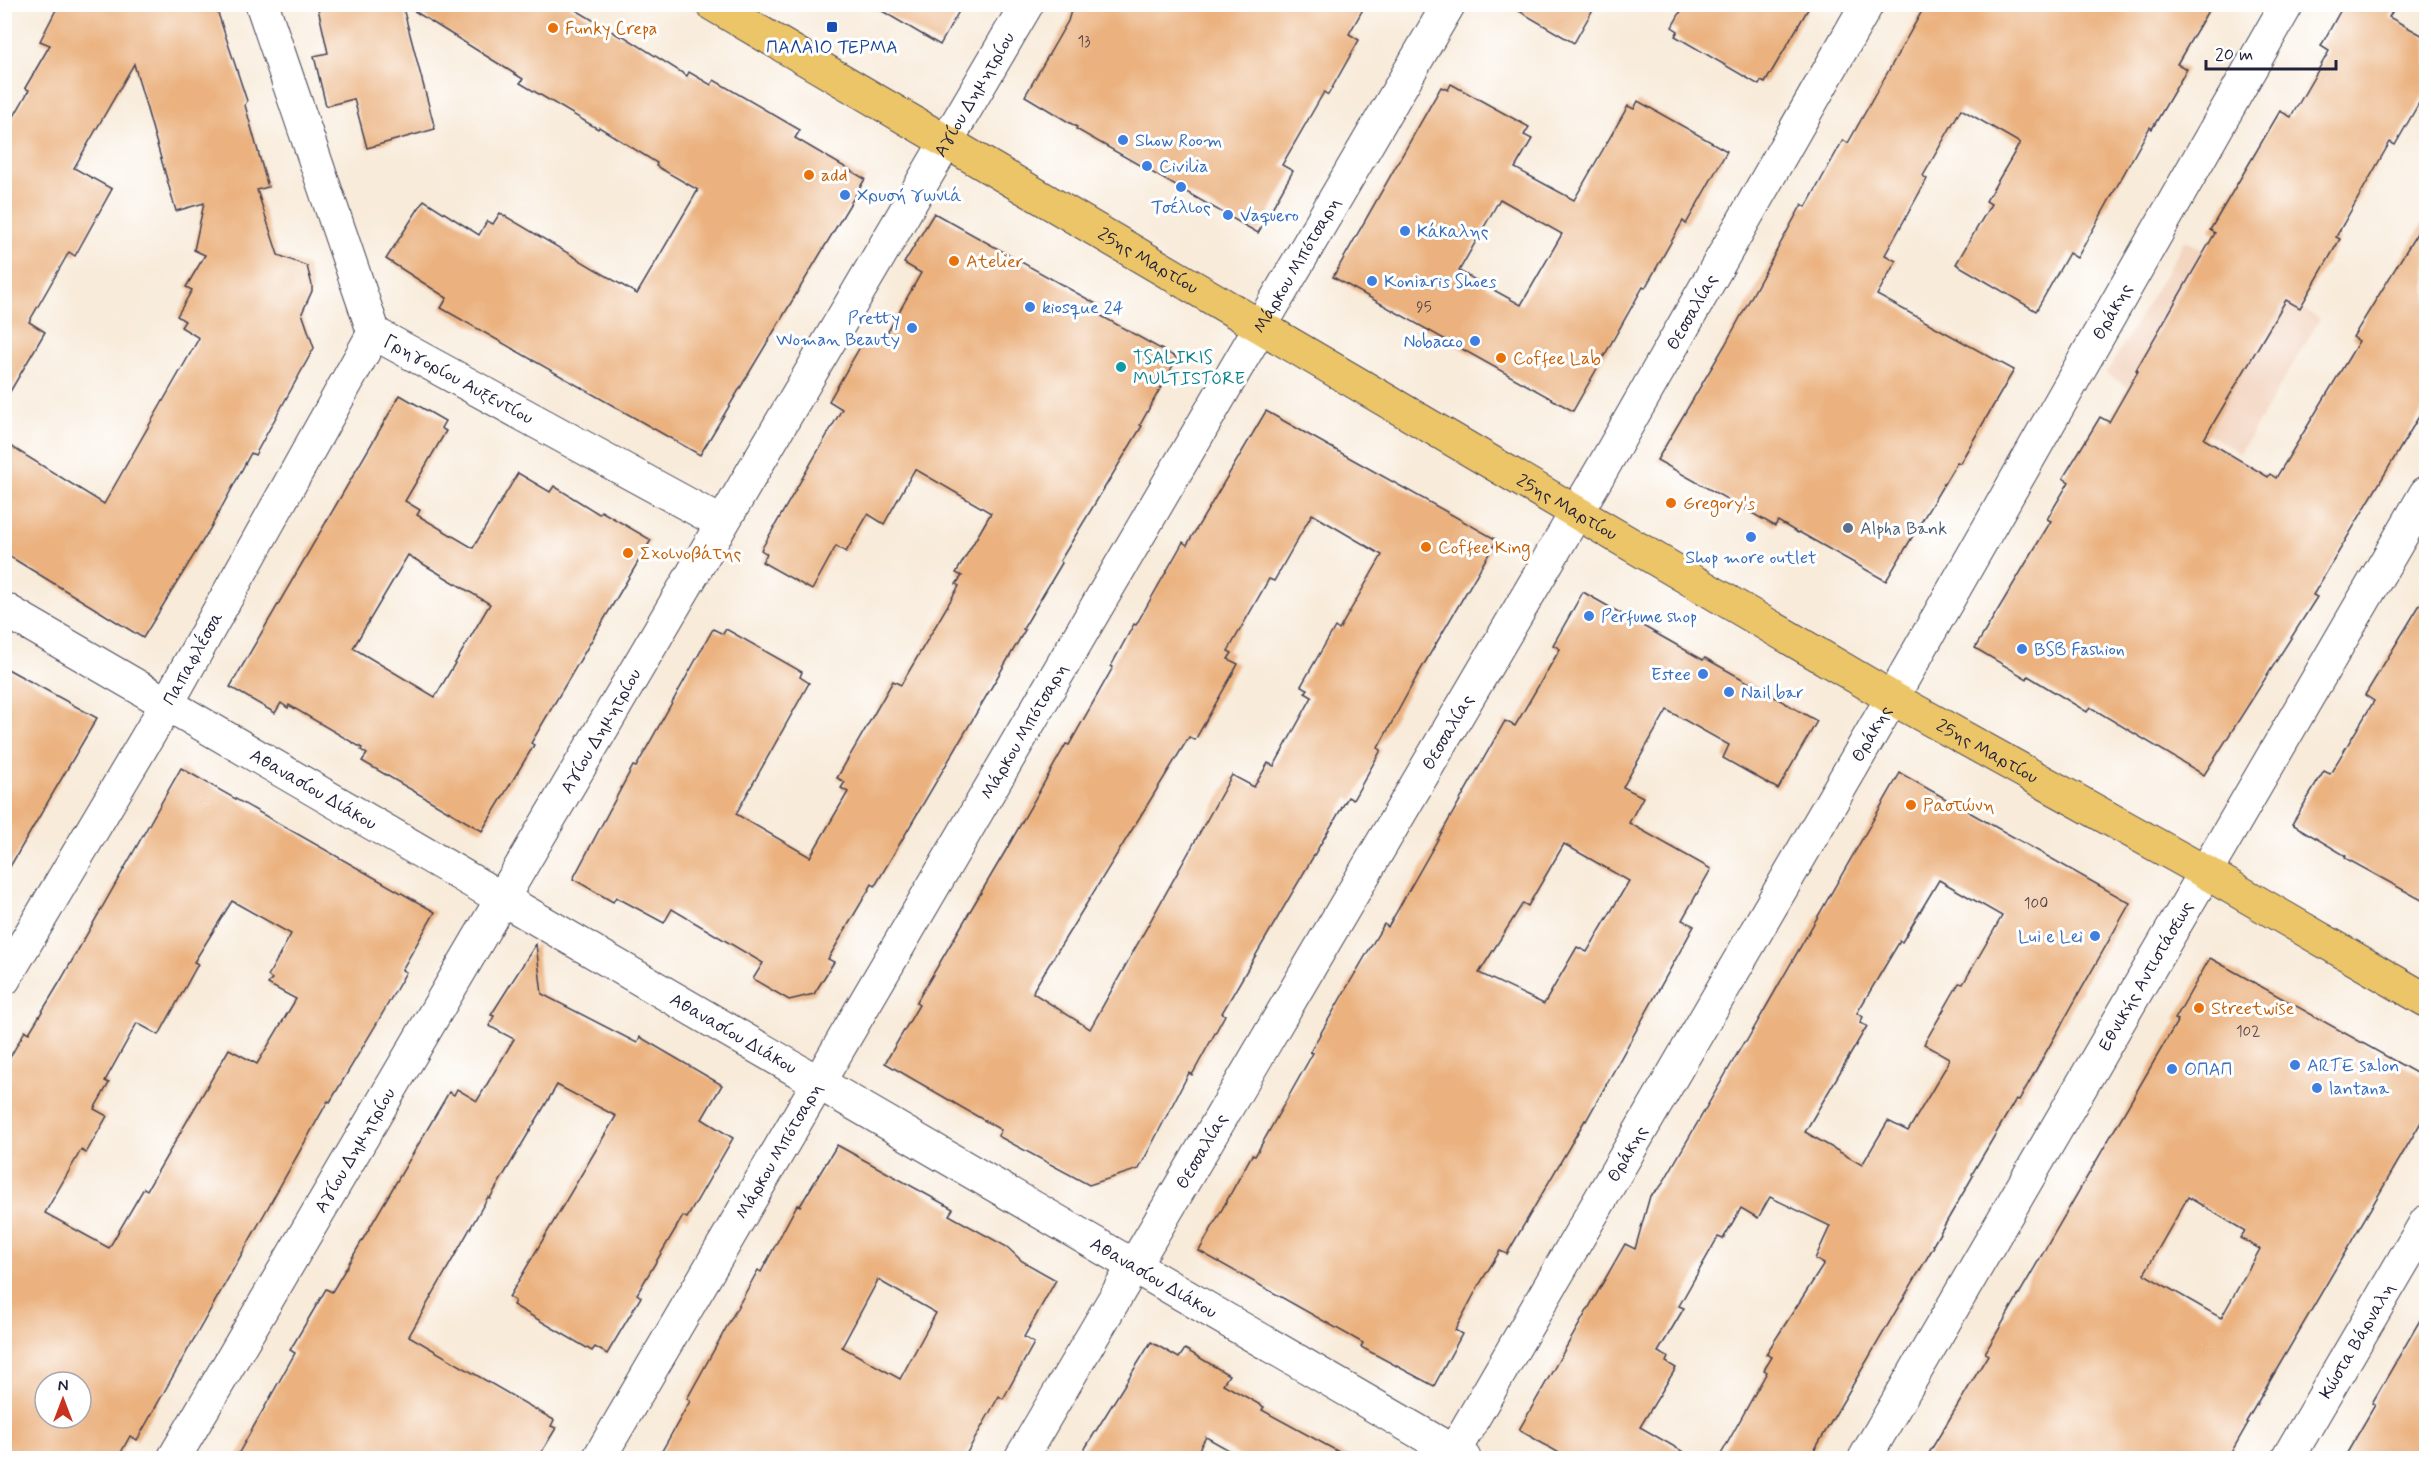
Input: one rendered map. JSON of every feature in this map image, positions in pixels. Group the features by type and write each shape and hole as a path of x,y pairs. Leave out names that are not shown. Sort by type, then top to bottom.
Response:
{"main road":[{"name":"25ης Μαρτίου","path":"712,4 1892,698 2205,872 2427,1000"}],"street":[{"name":"Γρηγορίου Αυξεντίου","path":"262,4 374,333 722,523"},
{"name":"Αγίου Δημητρίου","path":"174,1458 1027,4"},
{"name":"Μάρκου Μπότσαρη","path":"599,1458 1449,4"},
{"name":"Θεσσαλίας","path":"1022,1458 1576,513 1867,4"},
{"name":"Θράκης","path":"1456,1456 1892,698 2287,4"},
{"name":"Παπαφλέσσα","path":"4,979 167,704 374,333"},
{"name":"Εθνικής Αντιστάσεως","path":"1865,1458 2427,493"},
{"name":"Αθανασίου Διάκου","path":"4,609 1134,1266 1456,1456"},
{"name":"Κώστα Βάρναλη","path":"2288,1458 2427,1222"}],"shaded area":[{"path":"2185,240 2320,319 2240,453 2106,374"}],"building":[{"path":"59,4 215,4 247,101 245,105 268,187 257,190 278,255 307,266 312,285 312,291 302,313 314,348 255,455 251,453 210,529 143,638 4,553 4,442 104,504 199,338 181,327 185,321 177,316 192,290 186,287 205,255 194,250 204,203 176,211 134,64 74,168 112,189 75,256 69,252 29,322 45,332 4,402 4,134 29,90 25,88 50,45 40,41"},
{"path":"317,4 402,4 435,129 367,148 354,99 326,106 314,56 328,53"},
{"path":"403,4 566,4 621,37 622,35 687,76 689,72 711,85 714,80 800,130 795,138 865,179 700,455 441,308 447,298 386,259 424,200 479,235 487,221 493,224 500,213 637,294 698,190 656,166 657,163 599,127 598,129 520,83 523,79"},
{"path":"870,4 963,4 940,45"},
{"path":"1073,4 1366,4 1349,34 1359,40 1328,95 1324,92 1282,165 1293,171 1258,233 1076,129 1077,127 1025,96 1068,21"},
{"path":"1507,4 1596,4 1574,43"},
{"path":"1685,4 1811,4 1765,83 1761,81 1759,85 1675,36 1678,31 1672,27"},
{"path":"1926,4 2212,4 2177,64 2187,69 2152,129 2150,127 2077,258 2069,253 2036,311 1956,264 1991,204 1986,201 2020,143 1961,109 1923,176 1927,179 1885,255 1896,261 1877,295 2014,370 1960,463 1957,462 1886,581 1778,521 1775,526 1657,460 1725,345 1802,204 1806,207 1843,140 1848,143"},
{"path":"2344,4 2397,4 2389,17 2427,38 2427,89 2395,145 2390,142 2336,237 2340,239 2300,308 2286,300 2204,439 2268,477 2270,474 2276,478 2359,341 2353,337 2427,217 2427,403 2313,595 2317,597 2204,775 2090,707 2087,712 2028,676 2027,679 1975,648 2051,521 2047,519 2069,482 2063,478 2100,417 2109,422 2138,371 2136,370 2215,233 2210,230 2280,111 2291,117 2329,51 2321,46"},
{"path":"1451,84 1529,127 1524,135 1532,139 1515,168 1574,200 1628,106 1634,109 1638,101 1727,151 1686,224 1683,221 1645,288 1643,287 1573,411 1333,277 1441,87 1448,90","holes":["1500,199 1562,234 1521,305 1459,271"]},
{"path":"934,213 1100,306 1096,313 1177,358 1140,425 1142,426 1060,561 1062,563 1023,629 1025,630 875,886 872,884 828,959 834,962 814,994 789,1000 753,979 763,963 672,909 664,923 616,897 613,902 573,879 633,766 636,767 713,629 723,634 726,629 802,672 800,677 809,683 736,814 810,857 848,792 841,788 845,782 837,778 893,681 901,685 959,586 956,584 962,576 956,573 991,513 915,469 884,524 868,514 846,552 836,546 812,590 762,562 767,554 761,550 842,409 829,401 860,347 887,333 921,273 904,263"},
{"path":"400,395 445,421 441,428 446,431 405,501 420,510 417,515 473,548 518,473 550,492 554,486 599,514 601,511 651,540 531,743 534,745 482,831 362,761 367,754 361,750 362,748 289,705 288,708 281,703 275,713 230,687","holes":["408,555 490,604 435,697 353,648"]},
{"path":"1266,411 1497,540 1417,676 1378,748 1381,750 1353,800 1348,797 1222,1013 1225,1015 1192,1075 1189,1073 1139,1169 1089,1185 998,1136 1001,1130 885,1063 919,1005 916,1003 1066,744 1069,745 1113,667 1111,666 1134,624 1136,625 1183,542 1187,545","holes":["1312,514 1382,555 1339,630 1335,627 1301,686 1308,689 1305,693 1312,697 1274,766 1268,763 1254,787 1232,775 1090,1029 1033,993 1189,737 1195,740 1238,664 1228,659 1232,653 1228,651 1269,579 1274,581"]},
{"path":"1583,592 1817,721 1778,789 1723,758 1729,745 1667,710 1623,787 1643,797 1629,823 1711,869 1682,920 1694,926 1586,1121 1507,1254 1500,1251 1479,1285 1455,1330 1462,1334 1434,1386 1361,1347 1363,1343 1199,1251 1252,1155 1255,1156 1313,1053 1310,1052 1343,994 1384,924 1388,927 1505,721 1515,726 1560,649 1553,645","holes":["1564,844 1629,881 1587,952 1577,947 1544,1004 1479,973 1523,903 1528,906"]},
{"path":"2427,593 2427,903 2345,858 2346,856 2292,824 2324,771 2330,774 2374,701 2365,695"},
{"path":"4,667 97,718 4,877"},
{"path":"181,768 435,912 402,970 406,972 330,1102 328,1101 137,1440 130,1436 118,1458 4,1458 4,1068 25,1031 29,1033","holes":["232,901 291,934 268,976 272,979 268,984 296,999 257,1064 229,1049 147,1190 144,1188 109,1248 45,1213 81,1150 86,1153 107,1116 94,1109 109,1083 105,1081 137,1023 159,1035 198,964 194,962"]},
{"path":"1900,773 2130,903 2019,1100 2016,1099 1972,1174 1973,1176 1934,1246 1810,1458 1719,1458 1767,1372 1764,1370 1772,1357 1766,1354 1824,1264 1815,1259 1830,1226 1770,1197 1758,1218 1741,1208 1723,1239 1718,1237 1679,1306 1684,1308 1658,1352 1668,1357 1666,1362 1676,1368 1640,1427 1694,1458 1568,1458 1519,1430 1625,1244 1635,1249 1650,1196 1661,1186","holes":["1939,880 2002,916 1963,984 1959,983 1924,1044 1949,1058 1908,1131 1888,1121 1862,1165 1805,1132 1867,1026 1860,1023 1863,1017 1857,1013"]},
{"path":"536,944 542,994 637,1043 640,1037 722,1085 702,1119 733,1138 687,1218 683,1216 637,1294 641,1297 607,1354 595,1347 592,1351 513,1305 515,1301 509,1297 616,1116 557,1085 490,1198 488,1197 409,1336 554,1420 551,1426 556,1428 538,1458 236,1458 295,1353 290,1350 326,1289 332,1292 449,1092 454,1095 457,1089 477,1101 514,1039 489,1026 494,1016 491,1015"},
{"path":"2210,958 2427,1079 2427,1112 2246,1422 2248,1423 2228,1458 1926,1458 1988,1355 1985,1353 2178,1020 2175,1019","holes":["2188,1197 2245,1231 2240,1238 2260,1249 2221,1318 2144,1274"]},
{"path":"837,1145 953,1209 949,1215 1007,1247 1022,1261 1056,1280 1024,1337 1034,1343 1003,1399 999,1396 964,1458 658,1458 690,1401 687,1399 758,1270 761,1272 797,1205 800,1206","holes":["878,1280 936,1313 900,1379 842,1347"]},
{"path":"2427,1308 2427,1458 2344,1458 2375,1405 2372,1403"},
{"path":"1151,1342 1179,1358 1185,1349 1229,1375 1223,1384 1264,1407 1262,1410 1350,1458 1243,1458 1206,1437 1194,1458 1079,1458"}],"place":[{"name":"ΠΑΛΑΙΟ ΤΕΡΜΑ","path":"832,27"},
{"name":"Funky Crepa","path":"553,28"},
{"name":"Show Room","path":"1123,140"},
{"name":"Civilia","path":"1147,166"},
{"name":"add","path":"809,175"},
{"name":"Τσέλιος","path":"1181,187"},
{"name":"Χρυσή γωνιά","path":"845,195"},
{"name":"Vaquero","path":"1228,215"},
{"name":"Κάκαλης","path":"1405,231"},
{"name":"Atelier","path":"954,261"},
{"name":"Koniaris Shoes","path":"1372,281"},
{"name":"kiosque 24","path":"1030,307"},
{"name":"Pretty Woman Beauty","path":"912,328"},
{"name":"Nobacco","path":"1475,341"},
{"name":"Coffee Lab","path":"1501,358"},
{"name":"TSALIKIS MULTISTORE","path":"1121,367"},
{"name":"Gregory's","path":"1671,503"},
{"name":"Alpha Bank","path":"1848,528"},
{"name":"Shop more outlet","path":"1751,537"},
{"name":"Coffee King","path":"1426,547"},
{"name":"Σχοινοβάτης","path":"628,553"},
{"name":"Perfume shop","path":"1589,616"},
{"name":"BSB Fashion","path":"2022,649"},
{"name":"Estee","path":"1703,674"},
{"name":"Nail bar","path":"1729,692"},
{"name":"Ραστώνη","path":"1911,805"},
{"name":"Lui e Lei","path":"2095,936"},
{"name":"Streetwise","path":"2199,1008"},
{"name":"ARTE salon","path":"2295,1065"},
{"name":"ΟΠΑΠ","path":"2172,1069"},
{"name":"lantana","path":"2317,1088"}]}
